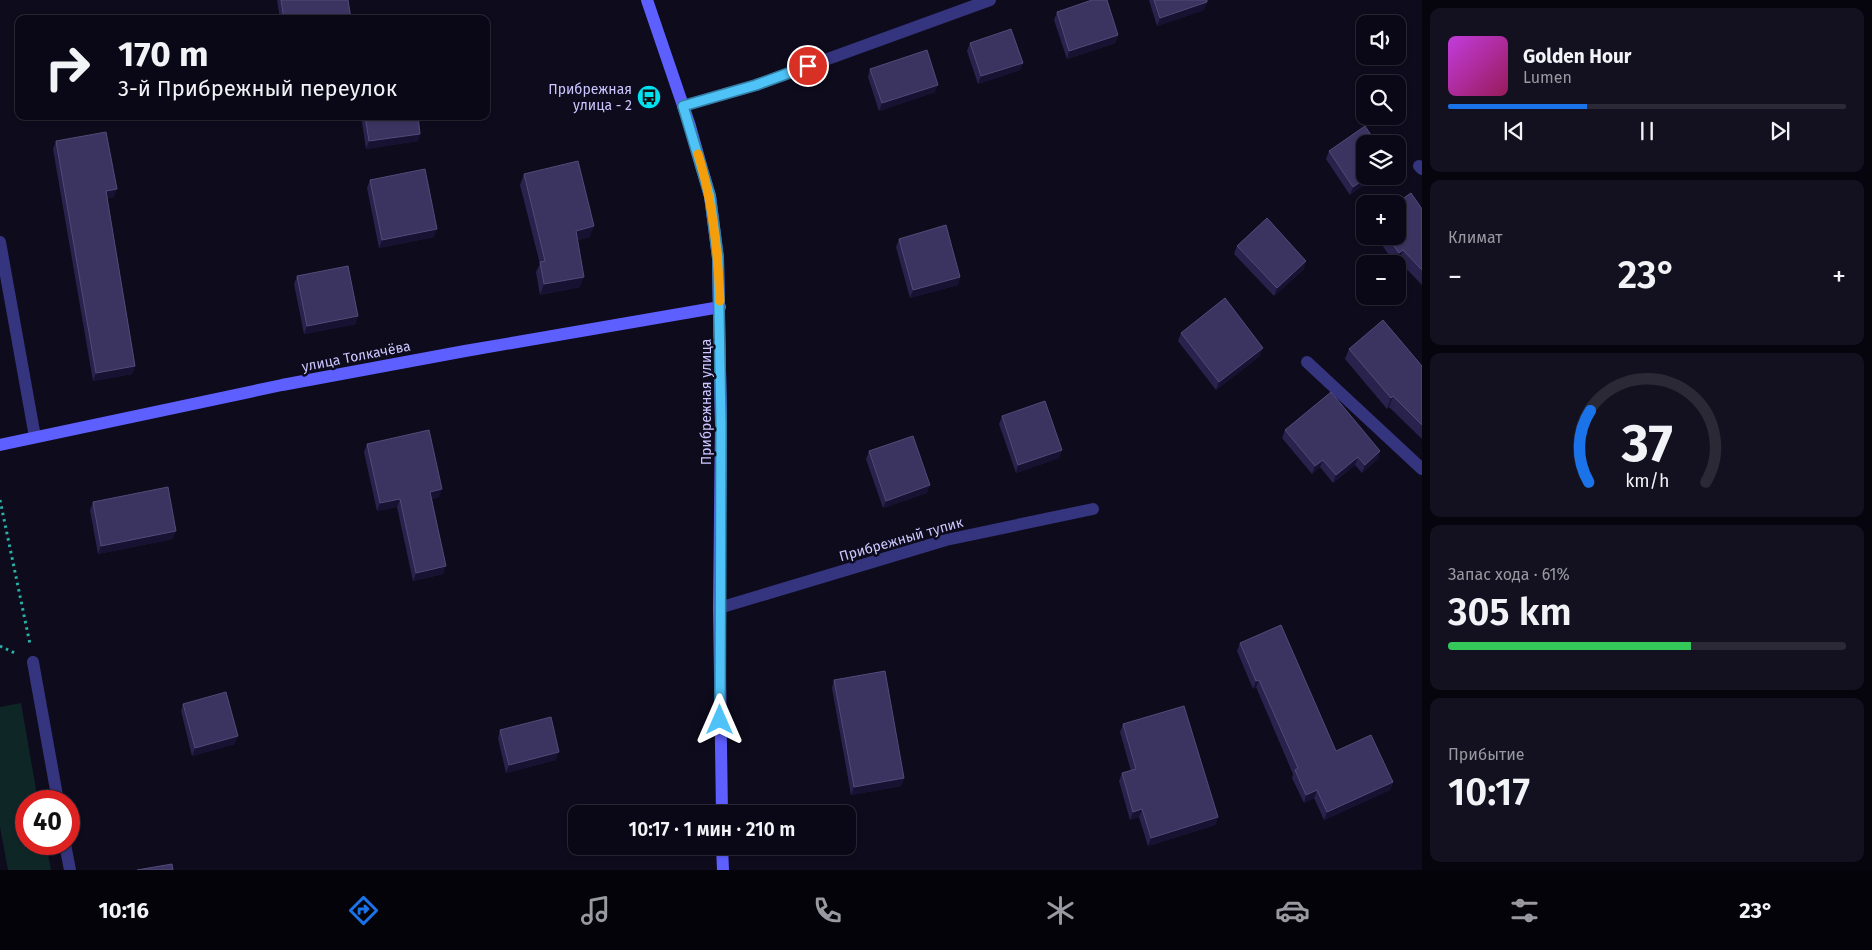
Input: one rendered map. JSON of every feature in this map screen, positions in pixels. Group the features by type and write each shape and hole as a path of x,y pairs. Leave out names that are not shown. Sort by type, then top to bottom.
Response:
{"street":[{"name":"Прибрежная улица","path":"647,0 683,106 710,196 718,258 720,308 722,805"},
{"path":"683,106 756,85 990,0"},
{"path":"0,242 35,437"},
{"name":"улица Толкачёва","path":"0,445 302,381 465,351 720,308"},
{"path":"1307,362 1422,469"},
{"name":"Прибрежный тупик","path":"720,608 946,540 1093,508"},
{"path":"33,662 56,790"},
{"path":"68,855 70,870"},
{"path":"722,855 723,870"}],"path":[{"path":"0,500 33,662"}],"green space":[{"path":"21,703 36,790 15,790 15,855 48,855 51,870 8,870 0,827 0,707"}],"building":[{"path":"281,0 348,0 350,15 283,15"},
{"path":"1092,0 1107,0 1118,35 1069,51 1057,12"},
{"path":"1154,0 1207,0 1207,2 1160,18"},
{"path":"1011,29 1023,63 981,76 970,43"},
{"path":"927,50 938,85 882,103 870,69"},
{"path":"366,120 418,120 420,134 369,141"},
{"path":"1365,126 1371,135 1356,135 1356,185 1353,187 1329,151"},
{"path":"106,132 117,189 106,191 135,366 96,373 56,141"},
{"path":"578,161 594,226 576,231 584,277 544,284 540,262 545,261 524,174"},
{"path":"425,169 437,229 382,240 370,180"},
{"path":"1411,193 1422,209 1422,270 1403,250 1399,253 1393,245 1406,245 1406,196"},
{"path":"1267,218 1306,261 1277,288 1237,246"},
{"path":"946,225 960,277 913,290 899,239"},
{"path":"348,266 358,316 307,326 297,276"},
{"path":"1225,298 1263,348 1219,382 1181,333"},
{"path":"1383,320 1422,366 1422,425 1393,396 1391,398 1349,349"},
{"path":"1331,392 1380,451 1365,465 1358,457 1336,475 1323,460 1315,466 1285,430"},
{"path":"1045,401 1062,450 1018,465 1002,416"},
{"path":"429,430 442,489 430,492 446,566 416,573 400,499 380,503 367,444"},
{"path":"913,436 930,485 886,501 869,451"},
{"path":"168,487 176,531 101,546 93,502"},
{"path":"1281,625 1336,751 1371,735 1393,782 1327,812 1317,790 1306,795 1295,770 1298,768 1259,680 1256,681 1240,643"},
{"path":"885,671 904,778 854,787 834,680"},
{"path":"226,692 238,736 195,748 183,704"},
{"path":"1184,706 1218,817 1151,838 1142,809 1133,812 1122,773 1136,769 1123,724"},
{"path":"551,717 559,752 509,765 500,730"},
{"path":"172,864 173,870 137,870"}],"slow traffic":[{"path":"698,154 710,196 718,258 720,301"}],"place":[{"name":"Прибрежная улица - 2","path":"649,97"}],"route":[{"path":"720,720 721,424 718,258 710,196 683,106 756,85 808,66"}]}
